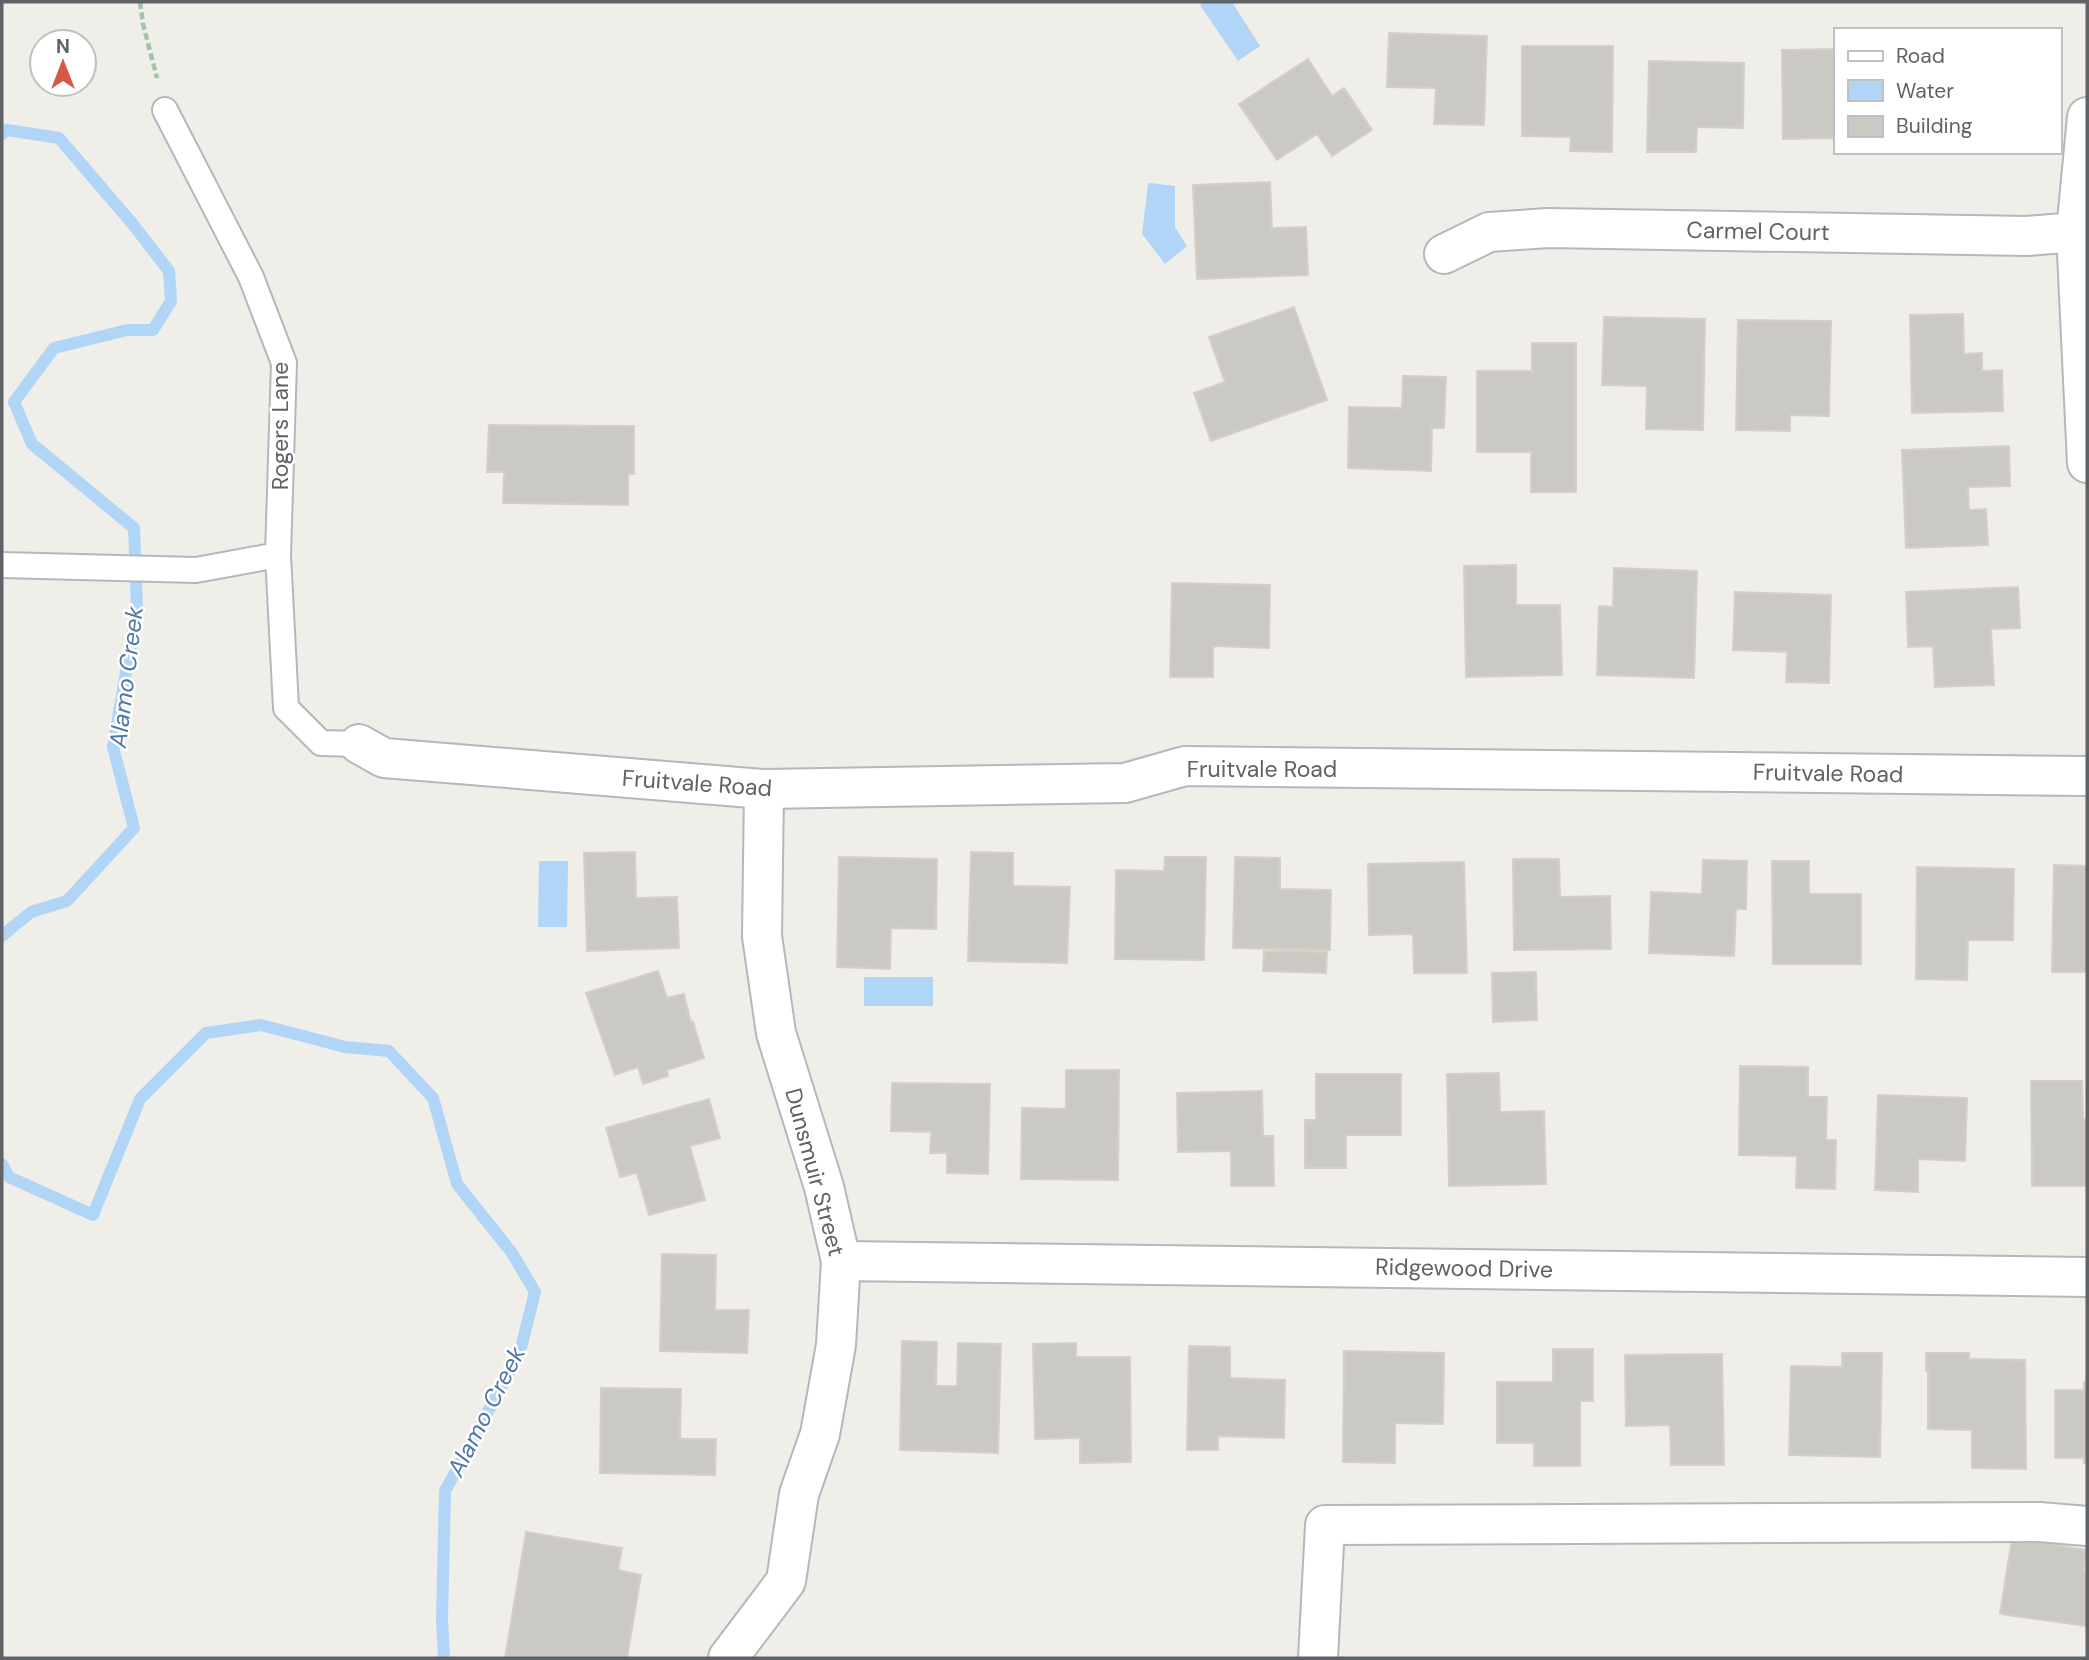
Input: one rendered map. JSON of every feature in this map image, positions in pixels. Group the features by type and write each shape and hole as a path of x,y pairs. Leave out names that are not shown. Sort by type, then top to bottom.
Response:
{"street":[{"path":"2087,117 2076,232 2087,463"},
{"name":"Carmel Court","path":"1444,254 1489,232 1548,228 2027,236 2076,232"},
{"name":"Fruitvale Road","path":"359,744 384,758 764,789 1125,783 1185,766 2087,776"},
{"name":"Dunsmuir Street","path":"728,1658 786,1581 800,1494 820,1434 836,1345 841,1261 824,1187 776,1033 762,936 764,789"},
{"name":"Ridgewood Drive","path":"841,1261 2087,1277"},
{"path":"1318,1658 1325,1525 2039,1522 2087,1526"}],"lane":[{"name":"Rogers Lane","path":"165,110 251,277 284,363 278,555 286,708 321,743 359,744"},
{"path":"2,565 196,570 278,555"}],"path":[{"path":"140,2 165,110"}],"water":[{"path":"1204,2 1232,2 1260,46 1238,61 1200,5"},
{"path":"1150,183 1175,186 1175,227 1187,246 1165,264 1142,234"},
{"path":"539,861 568,861 567,927 538,927"},
{"path":"864,977 933,977 933,1006 864,1006"}],"building":[{"path":"1389,33 1487,36 1484,125 1434,124 1436,88 1387,87"},
{"path":"1522,46 1613,46 1612,152 1570,151 1571,137 1522,136"},
{"path":"1834,49 1834,138 1783,139 1782,50"},
{"path":"1308,59 1332,96 1344,88 1372,130 1332,156 1317,134 1277,160 1239,104"},
{"path":"1649,61 1744,63 1743,128 1697,127 1696,152 1647,152"},
{"path":"1270,182 1272,228 1306,227 1308,275 1197,279 1193,185"},
{"path":"1294,307 1327,400 1211,441 1194,393 1225,382 1209,337"},
{"path":"1963,314 1964,354 1982,353 1982,371 2002,370 2003,411 1912,413 1910,315"},
{"path":"1604,317 1705,319 1703,430 1646,429 1647,386 1602,385"},
{"path":"1738,320 1831,321 1829,416 1790,415 1790,431 1736,430"},
{"path":"1532,343 1576,343 1576,492 1531,492 1531,452 1477,452 1477,371 1532,371"},
{"path":"1403,376 1446,377 1444,428 1432,428 1431,471 1348,468 1349,407 1402,408"},
{"path":"489,425 634,426 634,474 628,474 628,505 503,503 504,472 487,472"},
{"path":"2009,446 2010,486 1968,487 1969,510 1986,509 1988,545 1906,548 1902,450"},
{"path":"1516,565 1516,605 1560,605 1562,675 1466,677 1464,566"},
{"path":"1614,568 1697,571 1694,678 1597,675 1599,606 1613,607"},
{"path":"1172,583 1270,585 1269,648 1213,646 1213,677 1170,677"},
{"path":"2018,587 2020,628 1991,629 1994,685 1935,687 1933,646 1908,647 1906,592"},
{"path":"1735,592 1831,595 1829,683 1786,682 1787,652 1733,650"},
{"path":"635,852 636,898 677,897 679,948 587,951 584,853"},
{"path":"971,852 1013,853 1013,886 1070,887 1067,963 968,961"},
{"path":"839,857 937,859 936,929 891,928 890,969 837,967"},
{"path":"1165,857 1206,857 1204,960 1115,959 1116,870 1164,871"},
{"path":"1235,857 1280,858 1280,889 1331,890 1330,950 1233,948"},
{"path":"1513,859 1559,859 1560,897 1610,896 1611,949 1514,950"},
{"path":"1703,860 1747,861 1746,909 1736,909 1734,956 1649,953 1651,892 1702,894"},
{"path":"1772,861 1809,861 1809,894 1861,894 1861,964 1773,964"},
{"path":"1464,862 1467,973 1414,973 1413,934 1369,935 1368,864"},
{"path":"2054,865 2087,866 2087,972 2052,972"},
{"path":"1917,867 2014,869 2013,940 1968,940 1967,980 1916,979"},
{"path":"1264,951 1327,952 1326,973 1263,971"},
{"path":"658,971 667,998 684,994 704,1058 667,1070 668,1076 643,1084 638,1067 615,1075 586,993"},
{"path":"1536,972 1537,1020 1493,1022 1492,973"},
{"path":"1740,1066 1808,1067 1808,1097 1827,1097 1826,1140 1836,1140 1835,1189 1796,1188 1797,1156 1739,1155"},
{"path":"1066,1070 1119,1070 1118,1180 1021,1179 1022,1108 1066,1109"},
{"path":"1499,1073 1500,1112 1544,1111 1546,1184 1449,1186 1447,1074"},
{"path":"1316,1074 1401,1074 1401,1135 1346,1135 1346,1168 1305,1168 1305,1120 1316,1120"},
{"path":"2031,1081 2082,1081 2083,1119 2087,1119 2087,1186 2032,1186"},
{"path":"892,1083 990,1084 988,1174 947,1173 947,1153 930,1153 931,1132 891,1131"},
{"path":"1262,1091 1263,1136 1273,1136 1274,1186 1231,1186 1231,1151 1178,1152 1177,1093"},
{"path":"1878,1095 1967,1098 1965,1161 1918,1159 1918,1192 1875,1190"},
{"path":"709,1099 720,1138 690,1146 705,1200 649,1215 637,1173 620,1177 606,1128"},
{"path":"662,1254 716,1255 715,1310 749,1310 747,1353 660,1351"},
{"path":"902,1341 937,1342 936,1386 957,1386 958,1343 1001,1344 998,1453 900,1450"},
{"path":"1076,1343 1076,1357 1130,1357 1131,1462 1080,1463 1080,1438 1035,1439 1033,1344"},
{"path":"1189,1346 1230,1347 1230,1378 1285,1380 1284,1438 1218,1436 1218,1450 1187,1450"},
{"path":"1553,1349 1593,1349 1593,1401 1580,1401 1580,1466 1534,1466 1534,1443 1497,1443 1497,1382 1553,1382"},
{"path":"1344,1351 1444,1353 1443,1424 1395,1423 1395,1463 1343,1462"},
{"path":"1842,1353 1882,1353 1880,1457 1789,1455 1791,1366 1842,1367"},
{"path":"1926,1353 1969,1353 1969,1359 2025,1360 2026,1469 1972,1468 1972,1430 1928,1429"},
{"path":"1722,1354 1724,1465 1671,1465 1670,1425 1626,1426 1625,1355"},
{"path":"2084,1382 2087,1382 2087,1463 2084,1463 2084,1458 2055,1458 2055,1390 2084,1390"},
{"path":"601,1388 681,1389 680,1439 716,1439 715,1475 600,1473"},
{"path":"526,1532 622,1548 618,1570 641,1575 627,1658 505,1658"},
{"path":"2012,1538 2087,1550 2084,1572 2087,1573 2087,1626 2000,1614"}],"waterway":[{"name":"Alamo Creek","path":"2,134 7,130 59,138 169,271 171,301 153,330 127,330 54,348 14,402 32,444 134,528 137,609 113,747 134,828 67,901 31,912 2,936"},
{"name":"Alamo Creek","path":"2,1164 9,1177 93,1215 140,1099 206,1033 261,1025 345,1047 389,1051 433,1098 457,1184 512,1253 535,1292 520,1352 445,1491 442,1620 444,1658"}]}
